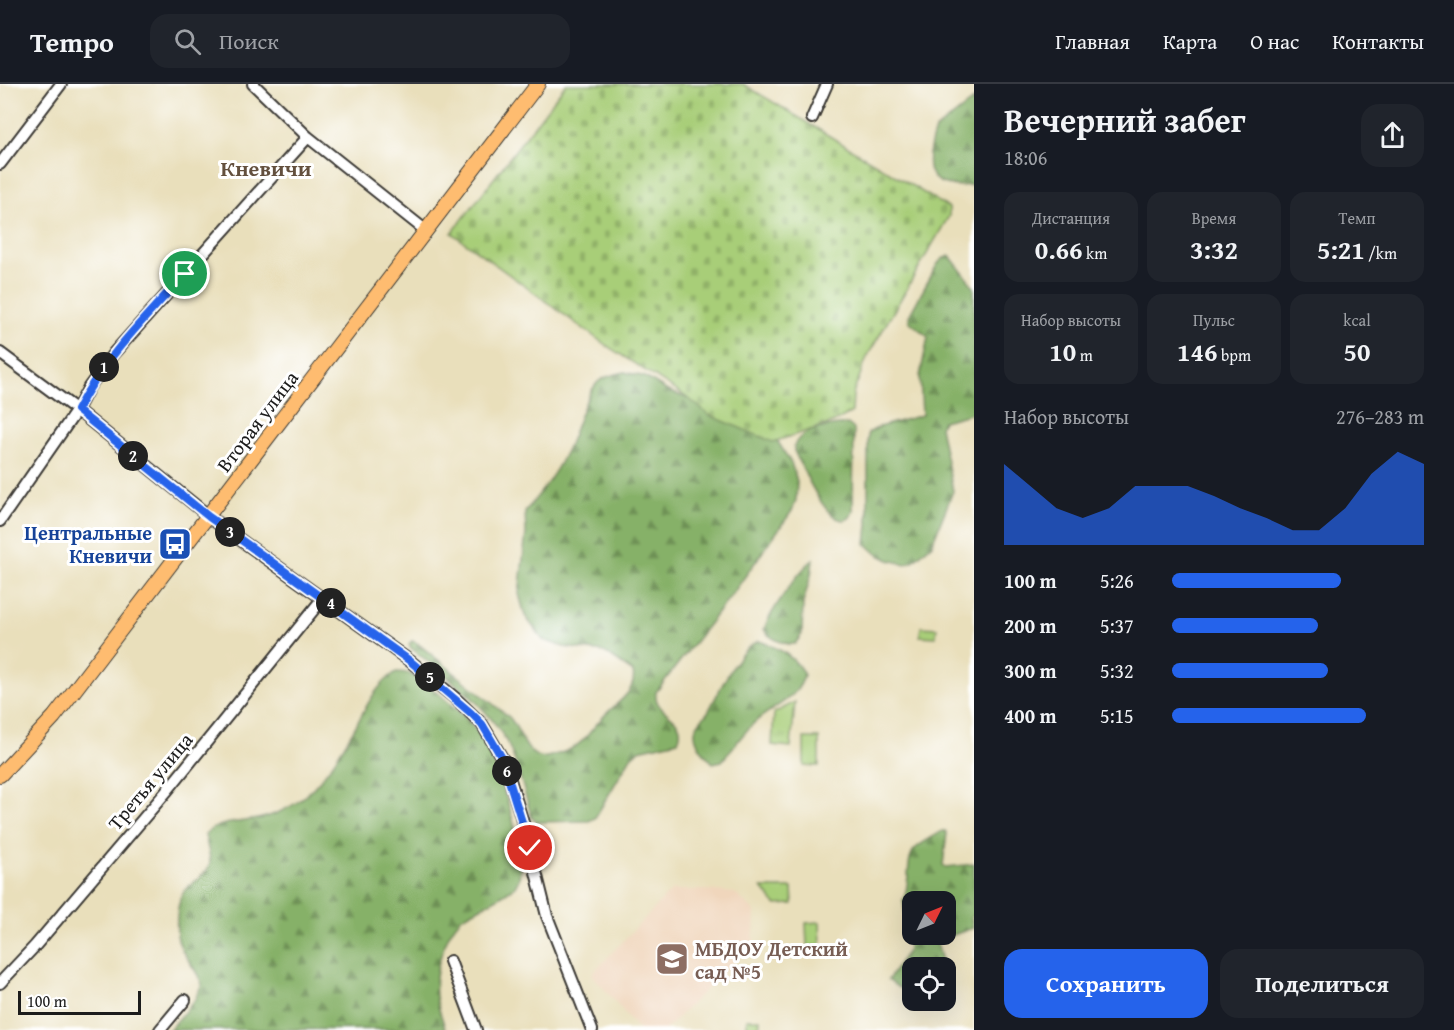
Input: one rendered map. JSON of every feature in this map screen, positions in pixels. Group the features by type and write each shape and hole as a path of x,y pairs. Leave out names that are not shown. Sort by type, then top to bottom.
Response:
{"main road":[{"name":"Вторая улица","path":"0,775 54,717 538,84"}],"street":[{"path":"0,164 61,84"},
{"path":"253,84 308,137 425,230"},
{"path":"812,118 828,84"},
{"path":"0,522 113,354 308,137"},
{"path":"0,353 77,410 209,517 410,661 482,724 502,758 519,808 547,916 592,1030"},
{"name":"Третья улица","path":"0,983 35,946 166,792 323,598"},
{"path":"450,961 476,1030"},
{"path":"160,1030 185,1000"}],"shaded area":[{"name":"МБДОУ Детский сад №5","path":"672,890 735,893 755,912 753,943 665,1030 639,1030 592,974"}],"green space":[{"path":"566,84 743,84 949,208 949,216 867,357 853,394 852,412 832,423 773,442 709,415 688,398 607,346 452,233"},
{"path":"974,100 974,185 958,186 937,181 929,167 935,130"},
{"path":"950,256 974,287 974,413 943,421 940,427 953,491 932,544 913,561 905,564 877,554 866,544 868,433 879,427 922,415 920,376 928,337 909,321 909,316 937,265 942,259"},
{"path":"625,372 645,377 666,390 772,432 791,463 797,481 796,500 792,511 736,589 656,692 660,706 679,726 678,741 639,750 631,757 595,818 589,821 538,822 532,818 520,776 503,735 481,707 409,644 412,641 417,643 509,717 530,751 542,757 558,754 581,742 600,720 626,696 632,685 633,672 604,652 564,647 543,640 525,616 519,594 526,533 525,512 547,484 561,461 584,405 594,387 605,377"},
{"path":"848,424 854,429 853,511 848,519 844,520 836,518 822,503 794,451 795,444 806,433"},
{"path":"813,560 803,603 802,634 795,644 777,640 764,629 772,612 786,592"},
{"path":"921,627 937,628 936,637 920,636"},
{"path":"759,641 773,646 796,663 804,675 801,684 789,698 752,725 722,761 713,763 698,744 695,735 696,728 743,652"},
{"path":"396,672 410,674 426,684 454,707 476,730 492,760 516,831 520,872 516,885 498,898 461,918 449,935 440,957 436,992 445,1029 169,1030 194,1001 202,984 178,941 177,925 178,908 183,893 209,866 210,858 205,834 224,824 254,820 275,814 305,796 335,760 376,691"},
{"path":"795,702 791,747 772,745 774,713"},
{"path":"804,738 819,738 819,766 804,766"},
{"path":"945,831 947,833 943,865 946,867 974,864 974,915 971,917 973,928 956,934 956,891 906,891 911,855 920,844"},
{"path":"762,888 792,888 793,904 776,905"},
{"path":"820,922 821,946 807,947 806,923"},
{"path":"908,945 937,945 941,957 903,957 908,950"},
{"path":"902,959 902,989 888,980"},
{"path":"747,1019 760,1019 759,1030 747,1030"}],"place":[{"name":"Центральные Кневичи","path":"175,544"},
{"name":"МБДОУ Детский сад №5","path":"672,959"}],"district":[{"name":"Кневичи","path":"266,168"}],"route":[{"path":"185,274 113,354 89,387 77,410 209,517 410,661 471,713 482,724 502,758 530,848"}]}
